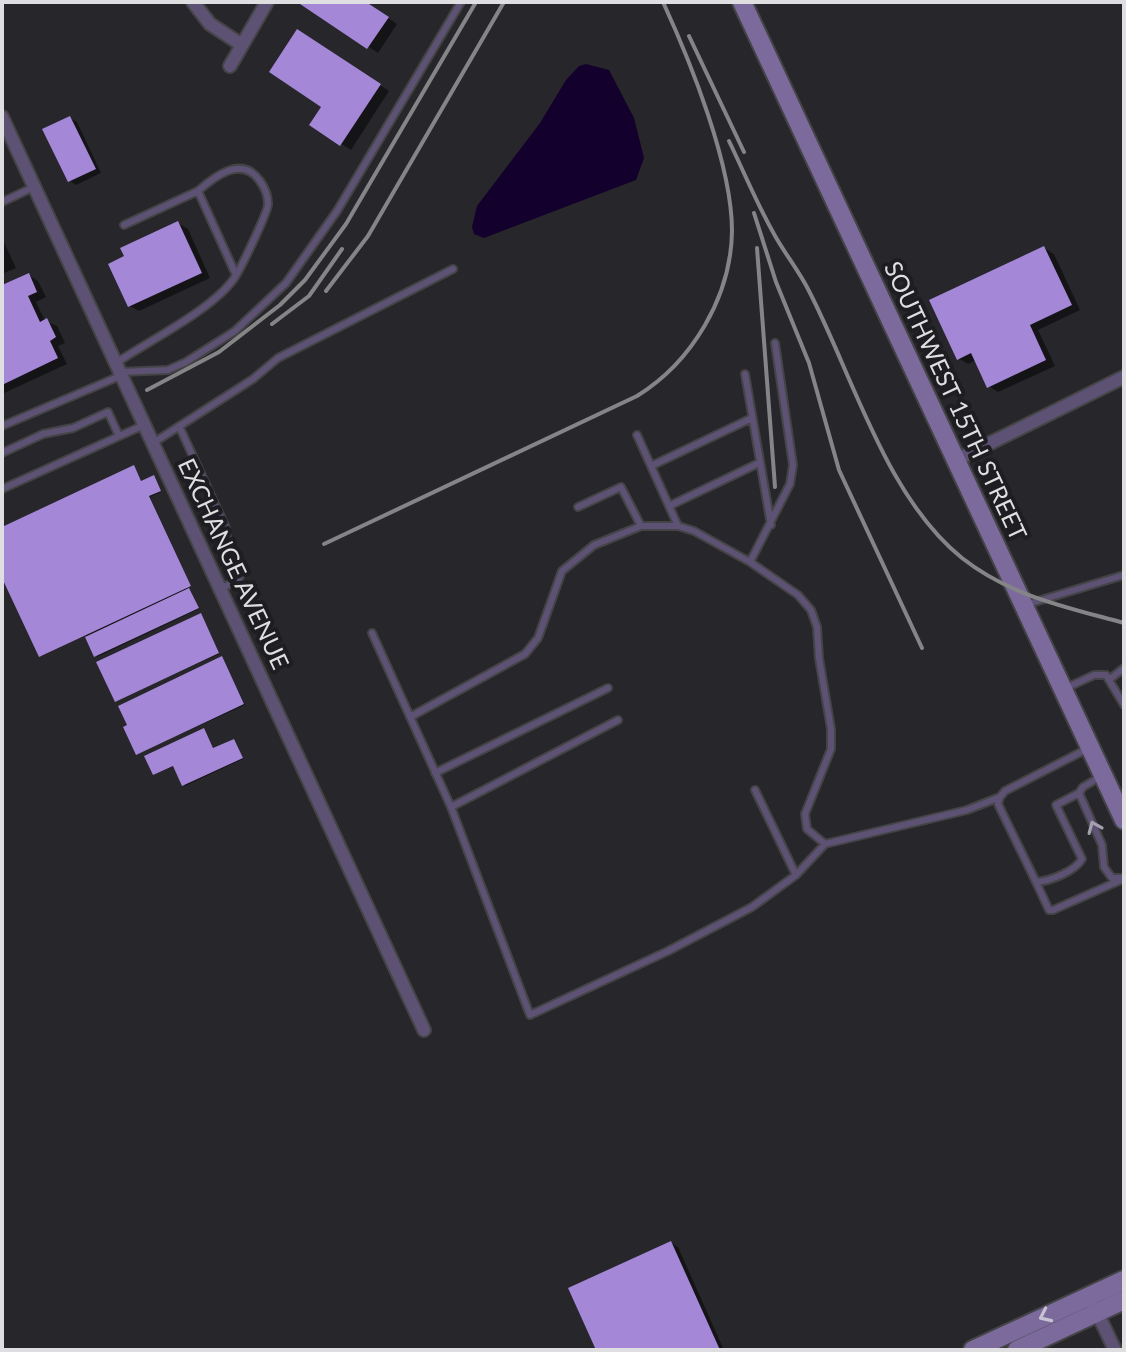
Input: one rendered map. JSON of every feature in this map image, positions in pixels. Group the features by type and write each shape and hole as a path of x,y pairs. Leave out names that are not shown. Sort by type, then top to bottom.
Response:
{"main road":[{"name":"SOUTHWEST 15TH STREET","path":"742,2 1124,820"},
{"path":"1017,1350 1094,1304 1124,1280"},
{"path":"973,1350 1094,1304 1124,1300"}],"street":[{"path":"193,2 210,24 242,45"},
{"path":"230,66 267,2"},
{"name":"EXCHANGE AVENUE","path":"2,117 424,1030"},
{"path":"956,460 1124,377"},
{"path":"1094,1304 1115,1350"}],"lane":[{"path":"119,370 168,370 186,362 235,331 286,283 337,211 461,2"},
{"path":"2,426 119,370 221,294 236,275 269,205 266,192 252,172 231,169 216,176 198,191 124,225"},
{"path":"2,202 34,187"},
{"path":"198,191 236,275"},
{"path":"153,443 253,379 278,358 453,269"},
{"path":"750,562 790,484 793,465 775,343"},
{"path":"745,374 771,525"},
{"path":"2,453 43,434 73,428 108,412 119,436"},
{"path":"651,466 752,418"},
{"path":"2,489 144,425"},
{"path":"179,426 226,528 228,547 240,576 220,589"},
{"path":"637,435 678,526"},
{"path":"669,506 759,463"},
{"path":"578,507 621,487 641,526"},
{"path":"410,717 525,654 538,638 562,571 594,545 641,526 678,526 694,531 750,562 798,595 811,610 817,627 831,749 805,814 807,829 825,844"},
{"path":"1024,606 1124,575"},
{"path":"372,633 451,807 530,1015 668,951 752,907 796,875 825,844 967,810 1000,797"},
{"path":"1110,679 1124,668"},
{"path":"1063,689 1094,675 1106,675 1124,705"},
{"path":"435,773 608,688"},
{"path":"451,807 618,720"},
{"path":"1090,748 1005,791 998,804 1049,910 1124,878"},
{"path":"1036,882 1050,879 1080,864 1082,859 1056,805 1103,776"},
{"path":"755,790 796,875"},
{"path":"1079,793 1097,831 1107,874 1112,878 1124,878"}],"shaded area":[{"path":"586,64 609,70 634,118 644,158 636,180 484,238 474,234 472,227 477,206 540,123 566,80 579,66"}],"building":[{"path":"297,2 366,2 389,17 367,49"},
{"path":"297,29 381,84 340,146 309,125 321,107 269,72"},
{"path":"70,116 96,169 68,182 42,129"},
{"path":"178,221 202,273 128,307 108,264 124,256 120,248"},
{"path":"1044,246 1072,305 1030,325 1046,360 987,388 971,353 957,360 929,300"},
{"path":"29,273 37,292 28,296 40,322 47,318 56,337 50,341 58,358 2,385 2,285"},
{"path":"134,465 141,481 154,475 161,491 149,496 191,586 39,657 2,578 2,527"},
{"path":"189,588 199,608 94,657 85,637"},
{"path":"201,613 219,653 115,702 96,662"},
{"path":"222,656 244,704 136,755 123,727 127,725 118,706"},
{"path":"204,728 213,748 234,739 243,758 182,786 173,766 153,775 144,756"},
{"path":"671,1241 720,1350 596,1350 568,1288"}],"railway":[{"path":"147,390 219,352 280,305 305,280 346,224 476,2"},
{"path":"326,291 368,236 504,2"},
{"path":"324,544 637,396 675,365 705,326 716,303 730,256 730,205 708,115 663,2"},
{"path":"689,36 744,152"},
{"path":"729,141 768,223 809,291 892,469 935,532 962,558 999,582 1039,599 1124,623"},
{"path":"754,213 776,282 809,363 839,470 922,648"},
{"path":"757,248 775,487"},
{"path":"272,324 309,296 342,249"}]}
